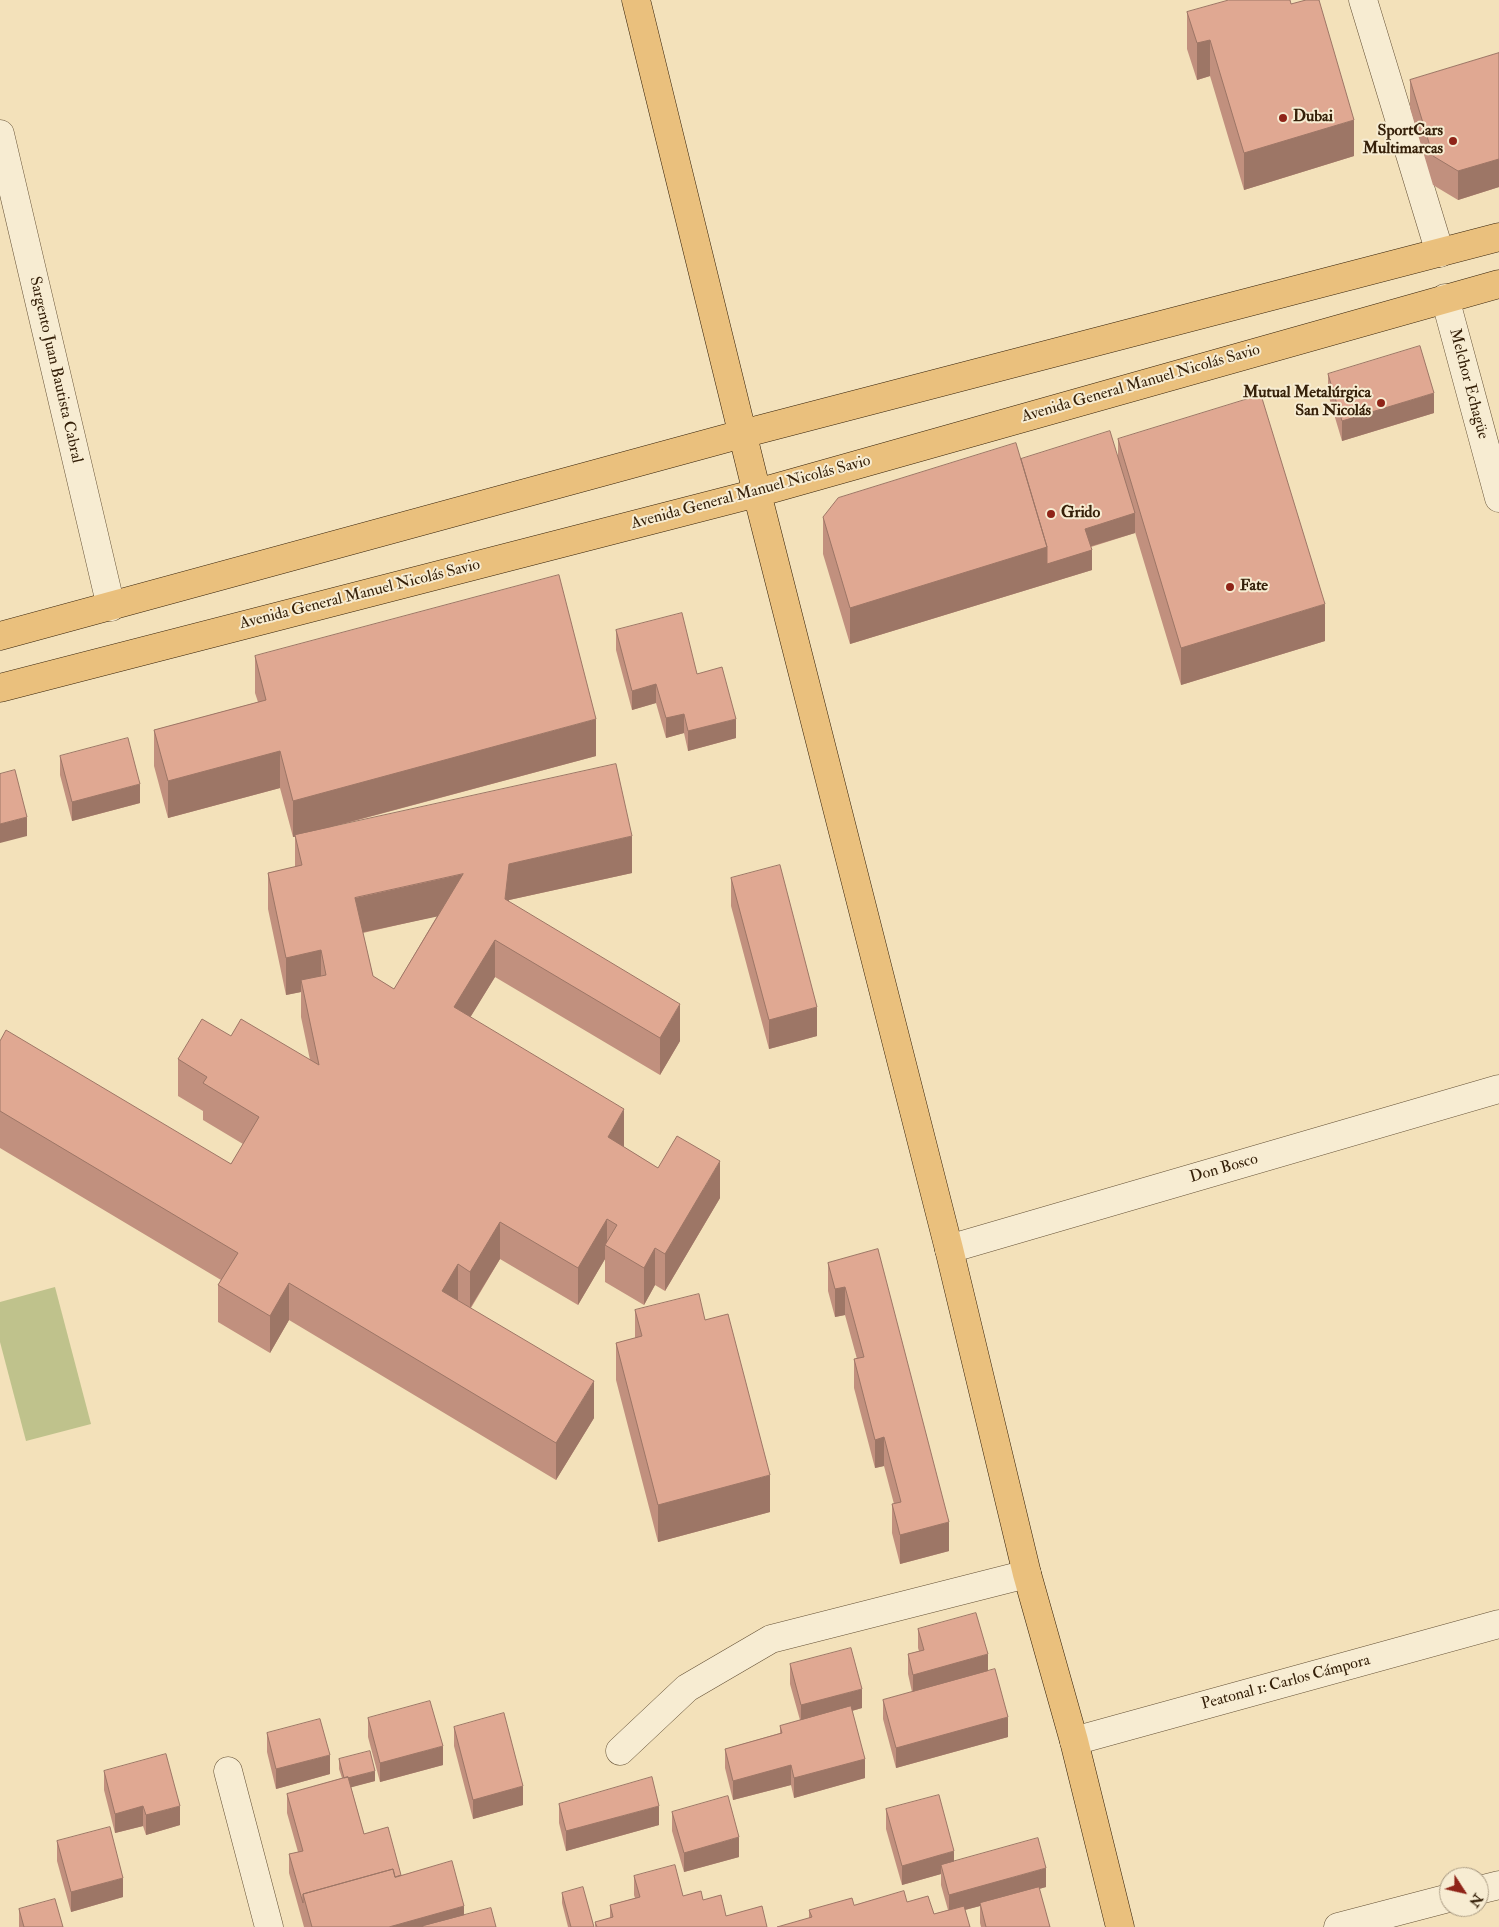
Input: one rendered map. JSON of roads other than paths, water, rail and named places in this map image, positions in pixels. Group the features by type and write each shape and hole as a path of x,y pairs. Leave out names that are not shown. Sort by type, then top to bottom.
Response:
{"main road":[{"path":"636,0 742,434 949,1249 1027,1574 1074,1741 1120,1927"},
{"path":"0,636 742,434 1499,237"},
{"name":"Avenida General Manuel Nicolás Savio","path":"0,688 757,493 1499,284"}],"street":[{"path":"1362,0 1440,253"},
{"name":"Sargento Juan Bautista Cabral","path":"0,134 111,607"},
{"name":"Melchor Echagüe","path":"1445,298 1499,498"},
{"name":"Don Bosco","path":"949,1249 1499,1090"},
{"path":"620,1752 687,1688 771,1639 1027,1574"},
{"name":"Peatonal 1: Carlos Cámpora","path":"1074,1741 1499,1624"},
{"path":"228,1771 269,1927"},
{"path":"1338,1927 1439,1901"}],"place":[{"name":"Dubai","path":"1283,118"},
{"name":"SportCars Multimarcas","path":"1453,141"},
{"name":"Mutual Metalúrgica San Nicolás","path":"1381,403"},
{"name":"Grido","path":"1051,514"},
{"name":"Fate","path":"1230,587"}]}
